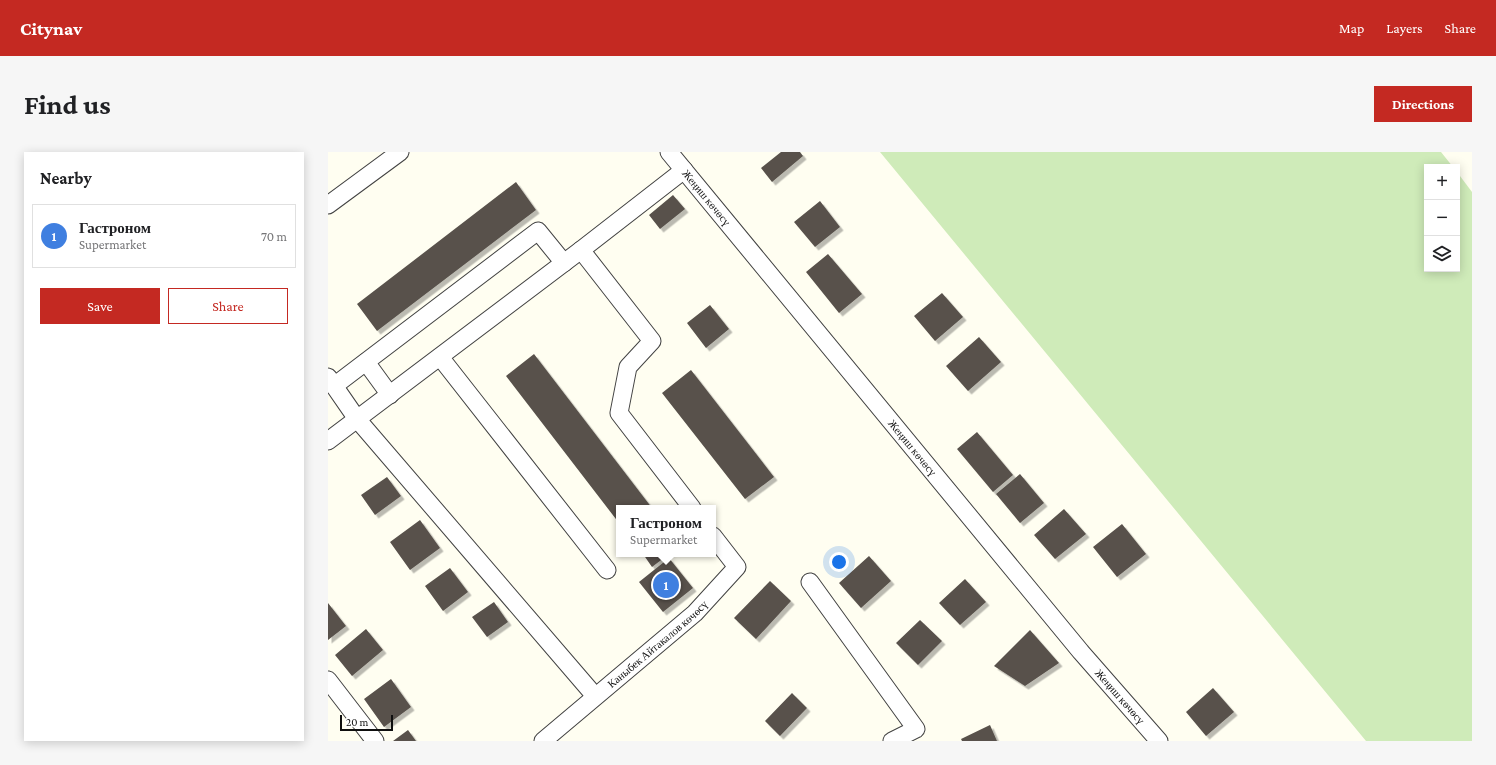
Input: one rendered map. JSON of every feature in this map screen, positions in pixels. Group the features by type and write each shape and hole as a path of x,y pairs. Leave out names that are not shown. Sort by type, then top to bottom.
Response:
{"street":[{"path":"328,205 400,152"},
{"name":"Жеңиш көчөсү","path":"669,152 1081,652 1159,741"},
{"path":"328,441 564,263 684,170"},
{"path":"564,263 538,231 366,362 331,382 357,419 595,696"},
{"path":"581,250 652,341 628,367 619,413 690,505"},
{"path":"440,357 607,570"},
{"path":"366,362 390,395"},
{"name":"Каныбек Айтакалов көчөсү","path":"543,741 696,613 737,567 716,540"},
{"path":"810,582 919,735 892,741"},
{"path":"328,680 375,741"}],"green space":[{"path":"880,152 1441,152 1451,164 1424,164 1424,272 1460,272 1460,176 1472,192 1472,741 1366,741"}],"building":[{"path":"781,152 800,152 803,156 772,182 761,168"},
{"path":"516,182 536,210 377,331 357,304"},
{"path":"673,195 685,209 660,229 649,215"},
{"path":"820,201 840,227 815,247 794,222"},
{"path":"828,254 862,294 839,313 806,272"},
{"path":"942,293 963,317 935,341 914,316"},
{"path":"710,305 729,329 706,348 687,323"},
{"path":"979,337 1001,362 968,391 946,366"},
{"path":"534,354 650,505 616,505 616,519 506,376"},
{"path":"691,370 774,477 745,499 662,393"},
{"path":"977,432 1013,475 993,492 957,449"},
{"path":"1020,474 1044,503 1020,523 996,494"},
{"path":"387,477 401,496 375,515 361,495"},
{"path":"1064,509 1086,534 1055,559 1034,535"},
{"path":"420,520 440,548 410,570 390,542"},
{"path":"1122,524 1146,554 1117,577 1093,547"},
{"path":"869,556 891,581 861,608 839,583"},
{"path":"645,557 665,557 652,567"},
{"path":"669,558 693,588 663,612 639,582"},
{"path":"450,568 468,592 443,611 425,586"},
{"path":"965,579 986,602 960,625 939,603"},
{"path":"770,581 791,601 756,639 734,618"},
{"path":"494,602 508,622 487,637 472,617"},
{"path":"328,603 346,626 328,640"},
{"path":"920,620 942,641 918,665 896,643"},
{"path":"366,629 383,650 352,676 335,655"},
{"path":"1030,630 1059,663 1025,686 994,666"},
{"path":"391,679 411,707 384,727 364,699"},
{"path":"1213,688 1234,712 1206,736 1186,712"},
{"path":"792,693 807,708 780,736 765,721"},
{"path":"990,725 997,741 962,741 961,739"},
{"path":"408,730 416,741 393,741"}],"place":[{"name":"Гастроном","path":"666,585"}]}
